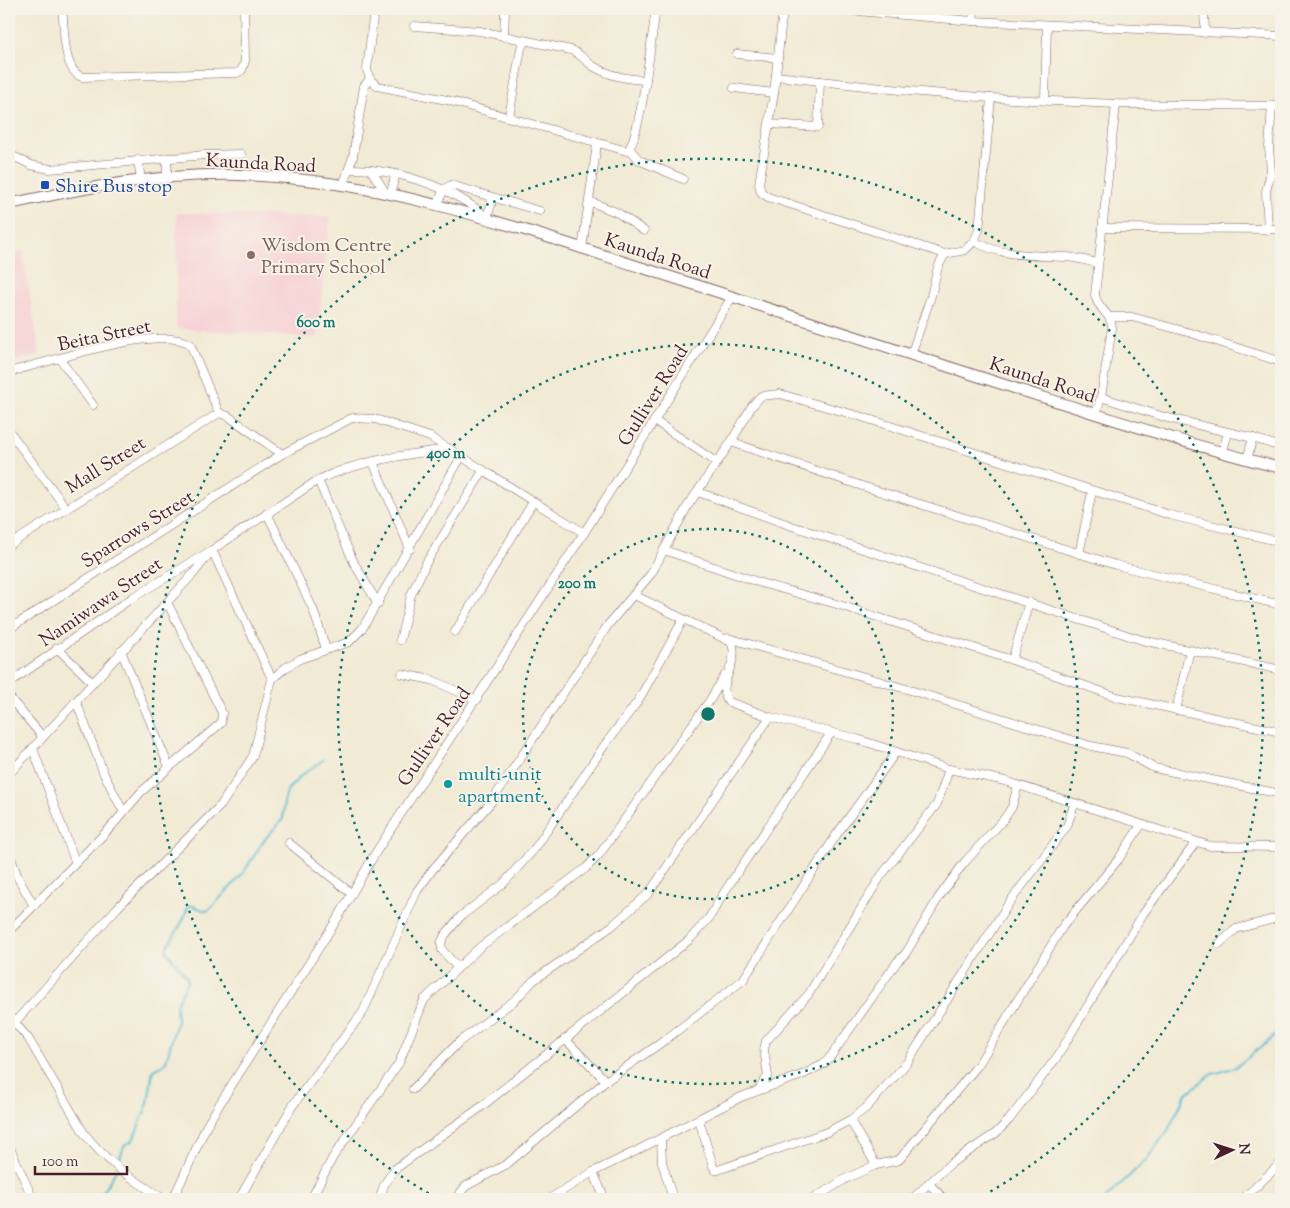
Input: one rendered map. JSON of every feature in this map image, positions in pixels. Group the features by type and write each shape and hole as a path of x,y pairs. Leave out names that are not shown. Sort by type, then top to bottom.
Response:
{"main road":[{"name":"Kaunda Road","path":"10,203 77,189 167,177 238,175 344,185 388,192 488,218 1096,414 1222,453 1281,468"}],"street":[{"path":"62,9 69,65 76,75 82,77 237,73 244,66 244,9"},
{"path":"374,9 367,70 370,79 382,88 447,100 597,144 624,151 630,149"},
{"path":"504,37 505,9"},
{"path":"630,149 646,80 656,9"},
{"path":"783,9 774,94 760,184 761,192 768,197 945,254 965,250 974,241 980,219 982,177 991,98"},
{"path":"834,9 896,12 973,21 1281,36"},
{"path":"973,21 974,9"},
{"path":"1204,9 1205,33"},
{"path":"1045,99 1047,25"},
{"path":"414,26 480,31 578,53 590,64 614,76 646,80"},
{"path":"509,117 519,57 524,41"},
{"path":"737,54 778,58"},
{"path":"776,76 991,98 1045,99 1116,104 1281,106"},
{"path":"344,185 349,169 364,86 370,79"},
{"path":"770,124 818,127 820,80"},
{"path":"734,88 774,94"},
{"path":"1096,414 1101,396 1112,328 1110,317 1096,301 1098,263 1116,104"},
{"path":"1268,230 1266,191 1271,172 1269,147 1272,107"},
{"path":"582,249 589,202 590,178 597,144"},
{"path":"630,149 639,160 683,179"},
{"path":"9,154 30,165 50,169 138,160 241,154"},
{"path":"167,158 167,177"},
{"path":"138,160 141,180"},
{"path":"349,169 371,170 429,184 476,208 488,218 493,198"},
{"path":"371,170 388,192 395,175"},
{"path":"438,204 443,190 451,185 540,211"},
{"path":"9,192 10,203"},
{"path":"589,202 618,213 644,230"},
{"path":"1102,228 1281,230"},
{"path":"974,241 983,246 1005,251 1043,257 1069,257 1098,263"},
{"path":"911,355 931,296 935,276 945,254"},
{"name":"Gulliver Road","path":"173,1199 207,1124 352,894 376,852 477,700 732,297"},
{"path":"1110,317 1132,317 1280,360"},
{"name":"Beita Street","path":"9,372 118,344 161,338 183,340 190,344 219,413"},
{"path":"60,359 93,405"},
{"path":"239,1199 293,1105 363,1012 421,886 433,869 492,801 608,625 651,574 716,462 731,442 756,400 767,394 780,394 859,416 1092,492 1170,515 1281,542"},
{"path":"1101,396 1164,417 1253,438 1281,447"},
{"path":"219,413 228,416 282,454"},
{"name":"Mall Street","path":"9,545 219,413"},
{"name":"Sparrows Street","path":"9,628 282,454 341,422 361,417 413,430 430,437 584,533"},
{"path":"655,421 716,462"},
{"path":"9,431 66,508"},
{"path":"1222,453 1228,433"},
{"path":"1247,459 1253,438"},
{"path":"731,442 862,486 1146,574 1281,605"},
{"name":"Namiwawa Street","path":"9,684 57,648 132,598 212,550 318,480 347,468 450,449"},
{"path":"15,1022 118,907 221,805 253,756 272,679 300,659 355,638 378,604 461,456"},
{"path":"373,462 410,549"},
{"path":"400,640 412,596 426,563 482,471"},
{"path":"318,480 354,563 378,604"},
{"path":"698,492 792,526 1142,640 1281,670"},
{"path":"1080,554 1092,492"},
{"path":"455,632 532,502"},
{"path":"267,513 312,609 326,649"},
{"path":"9,774 194,573 212,550 272,679"},
{"path":"664,550 764,584 833,603 1012,660 1117,697 1281,732"},
{"path":"634,595 683,620 726,638 919,693 1091,746 1127,754 1154,768 1281,794"},
{"path":"9,931 111,827 123,811 169,767 219,727 223,716 167,602"},
{"path":"1012,660 1029,602"},
{"path":"458,967 442,950 441,943 445,935 461,916 503,884 536,847 604,746 638,701 683,620"},
{"path":"726,638 732,642 734,649 732,664 725,687 726,698 730,702 770,717 831,732 949,770 1018,785 1141,825 1164,830 1196,842 1222,847 1281,847"},
{"path":"57,648 93,683"},
{"path":"1176,710 1190,650"},
{"path":"121,652 169,767"},
{"path":"311,1199 333,1157 399,1063 424,1000 480,947 586,868 599,855 710,700 732,664"},
{"path":"402,674 432,680 477,700"},
{"path":"9,696 42,736"},
{"path":"76,701 104,774 123,811"},
{"path":"413,1089 445,1054 459,1042 516,1000 534,980 612,926 649,893 770,717"},
{"path":"379,1199 395,1169 482,1107 689,940 709,918 724,891 831,732"},
{"path":"33,749 76,861"},
{"path":"455,1199 475,1179 507,1164 606,1081 743,980 837,834 896,752"},
{"path":"758,1091 768,1076 764,1050 766,1041 808,995 881,876 937,804 949,770"},
{"path":"549,1199 593,1172 758,1091 802,1075 824,1064 897,962 906,954 939,897 964,863 1004,819 1012,807 1018,785"},
{"path":"699,1120 713,1166 715,1170 718,1170 806,1140 850,1120 866,1108 906,1064 1009,903 1068,826 1074,804"},
{"path":"813,1199 847,1178 876,1165 899,1160 967,1080 1063,926 1118,860 1141,825"},
{"path":"912,1199 950,1164 996,1133 1008,1120 1057,1057 1143,914 1196,842"},
{"path":"289,843 352,894"},
{"path":"9,852 18,878 34,906"},
{"path":"1219,944 1236,929 1281,917"},
{"path":"9,1016 28,1038 93,1146 117,1169 164,1199"},
{"path":"565,1039 606,1081"},
{"path":"850,1120 876,1165"},
{"path":"661,1139 662,1162 673,1199"},
{"path":"9,1146 33,1199"},
{"path":"1243,1199 1281,1163"},
{"path":"593,1172 605,1199"},
{"path":"928,1183 944,1199"}],"shaded area":[{"name":"Wisdom Centre Primary School","path":"177,213 330,217 317,338 176,328"},
{"path":"22,251 40,355 9,363 9,255"}],"waterway":[{"path":"118,1164 124,1146 133,1140 148,1103 153,1070 162,1066 166,1061 177,1021 176,1005 188,980 166,950 168,946 190,905 206,911 209,910 241,876 265,839 283,819 284,802 288,789 302,775 323,760"},
{"path":"1105,1199 1147,1159 1168,1130 1186,1094 1210,1075 1236,1067 1281,1031"},
{"path":"98,1199 117,1169"}],"place":[{"name":"Shire Bus stop","path":"45,185"},
{"name":"Wisdom Centre Primary School","path":"251,255"},
{"name":"multi-unit apartment","path":"448,784"}]}
